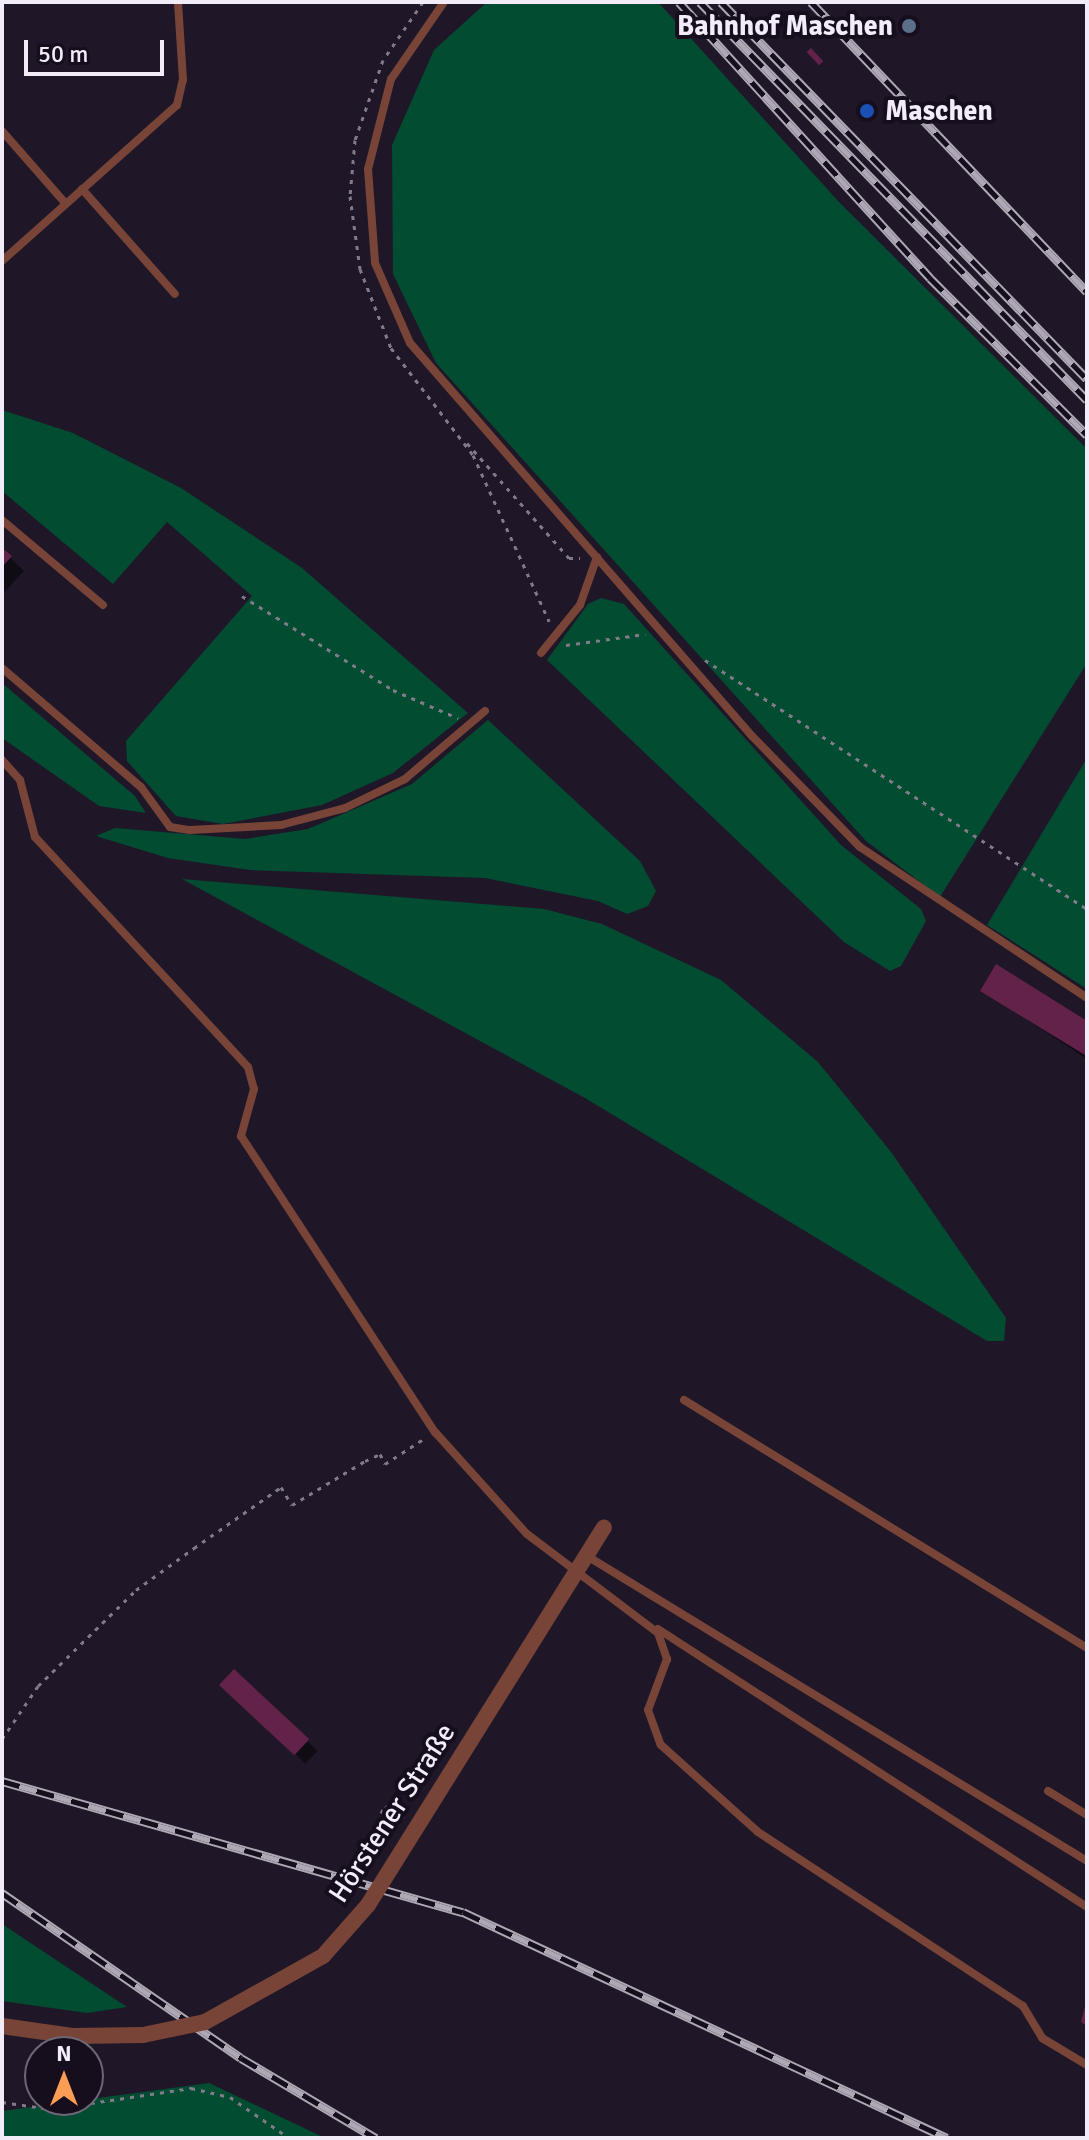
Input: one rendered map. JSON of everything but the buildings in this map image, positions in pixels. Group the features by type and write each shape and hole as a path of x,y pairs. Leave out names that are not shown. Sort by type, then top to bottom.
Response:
{"street":[{"name":"Hörstener Straße","path":"2,2026 100,2036 205,2022 323,1956 368,1905 604,1528"}],"lane":[{"path":"2,261 177,105 183,80 178,2"},
{"path":"444,2 405,51 380,106 367,200 375,263 396,320 428,367 686,659 860,847 1087,998"},
{"path":"2,131 66,204"},
{"path":"82,189 175,294"},
{"path":"2,520 103,605"},
{"path":"543,650 580,605 597,557"},
{"path":"2,668 141,787 170,827 190,830 281,825 345,808 405,779 485,711"},
{"path":"2,760 20,780 35,837 248,1067 254,1089 241,1136 435,1432 527,1534 647,1622 1087,1907"},
{"path":"684,1400 1087,1648"},
{"path":"587,1555 1087,1861"},
{"path":"647,1622 666,1646 648,1710 661,1745 758,1832 1023,2006 1042,2038 1087,2065"},
{"path":"1048,1791 1087,1815"}],"path":[{"path":"423,2 383,60 362,111 352,220 360,269 391,348 462,437 569,558 597,557"},
{"path":"462,437 548,615 543,650 618,634 655,640"},
{"path":"242,596 407,698 474,723"},
{"path":"686,659 710,662 1087,909"},
{"path":"2,1739 38,1686 136,1590 194,1548 281,1487 292,1505 435,1432"},
{"path":"389,1819 381,1813 385,1806 395,1813"},
{"path":"2,2102 51,2109 191,2088 230,2097 289,2138"}],"green space":[{"path":"487,2 658,2 839,202 1087,449 1087,663 940,897 866,841 436,363 393,274 392,145 434,50"},
{"path":"2,410 73,433 181,488 302,568 468,713 393,773 322,805 223,824 176,816 127,761 126,741 252,596 167,522 113,584 2,491"},
{"path":"601,598 624,604 841,845 921,909 926,921 901,966 890,971 844,942 547,660 588,604"},
{"path":"2,683 135,796 146,813 99,806 2,738"},
{"path":"488,720 640,861 656,891 648,906 627,914 598,901 485,878 250,870 168,858 96,836 115,828 245,839 308,829 412,784"},
{"path":"1087,758 1087,989 987,925"},
{"path":"182,879 544,909 602,924 721,980 818,1062 891,1152 1006,1318 1004,1341 987,1341 585,1098"},
{"path":"2,1924 127,2007 87,2013 2,2001"},
{"path":"209,2083 325,2138 2,2138 2,2111 24,2108 24,2116 104,2116 104,2097"}],"railway":[{"path":"679,2 930,278 1087,435"},
{"path":"700,2 1087,400"},
{"path":"721,2 1087,379"},
{"path":"811,2 1087,292"},
{"path":"2,1781 463,1912 947,2138"},
{"path":"2,1893 241,2058 376,2138"}],"place":[{"name":"Bahnhof Maschen","path":"909,26"},
{"name":"Maschen","path":"867,111"}]}
